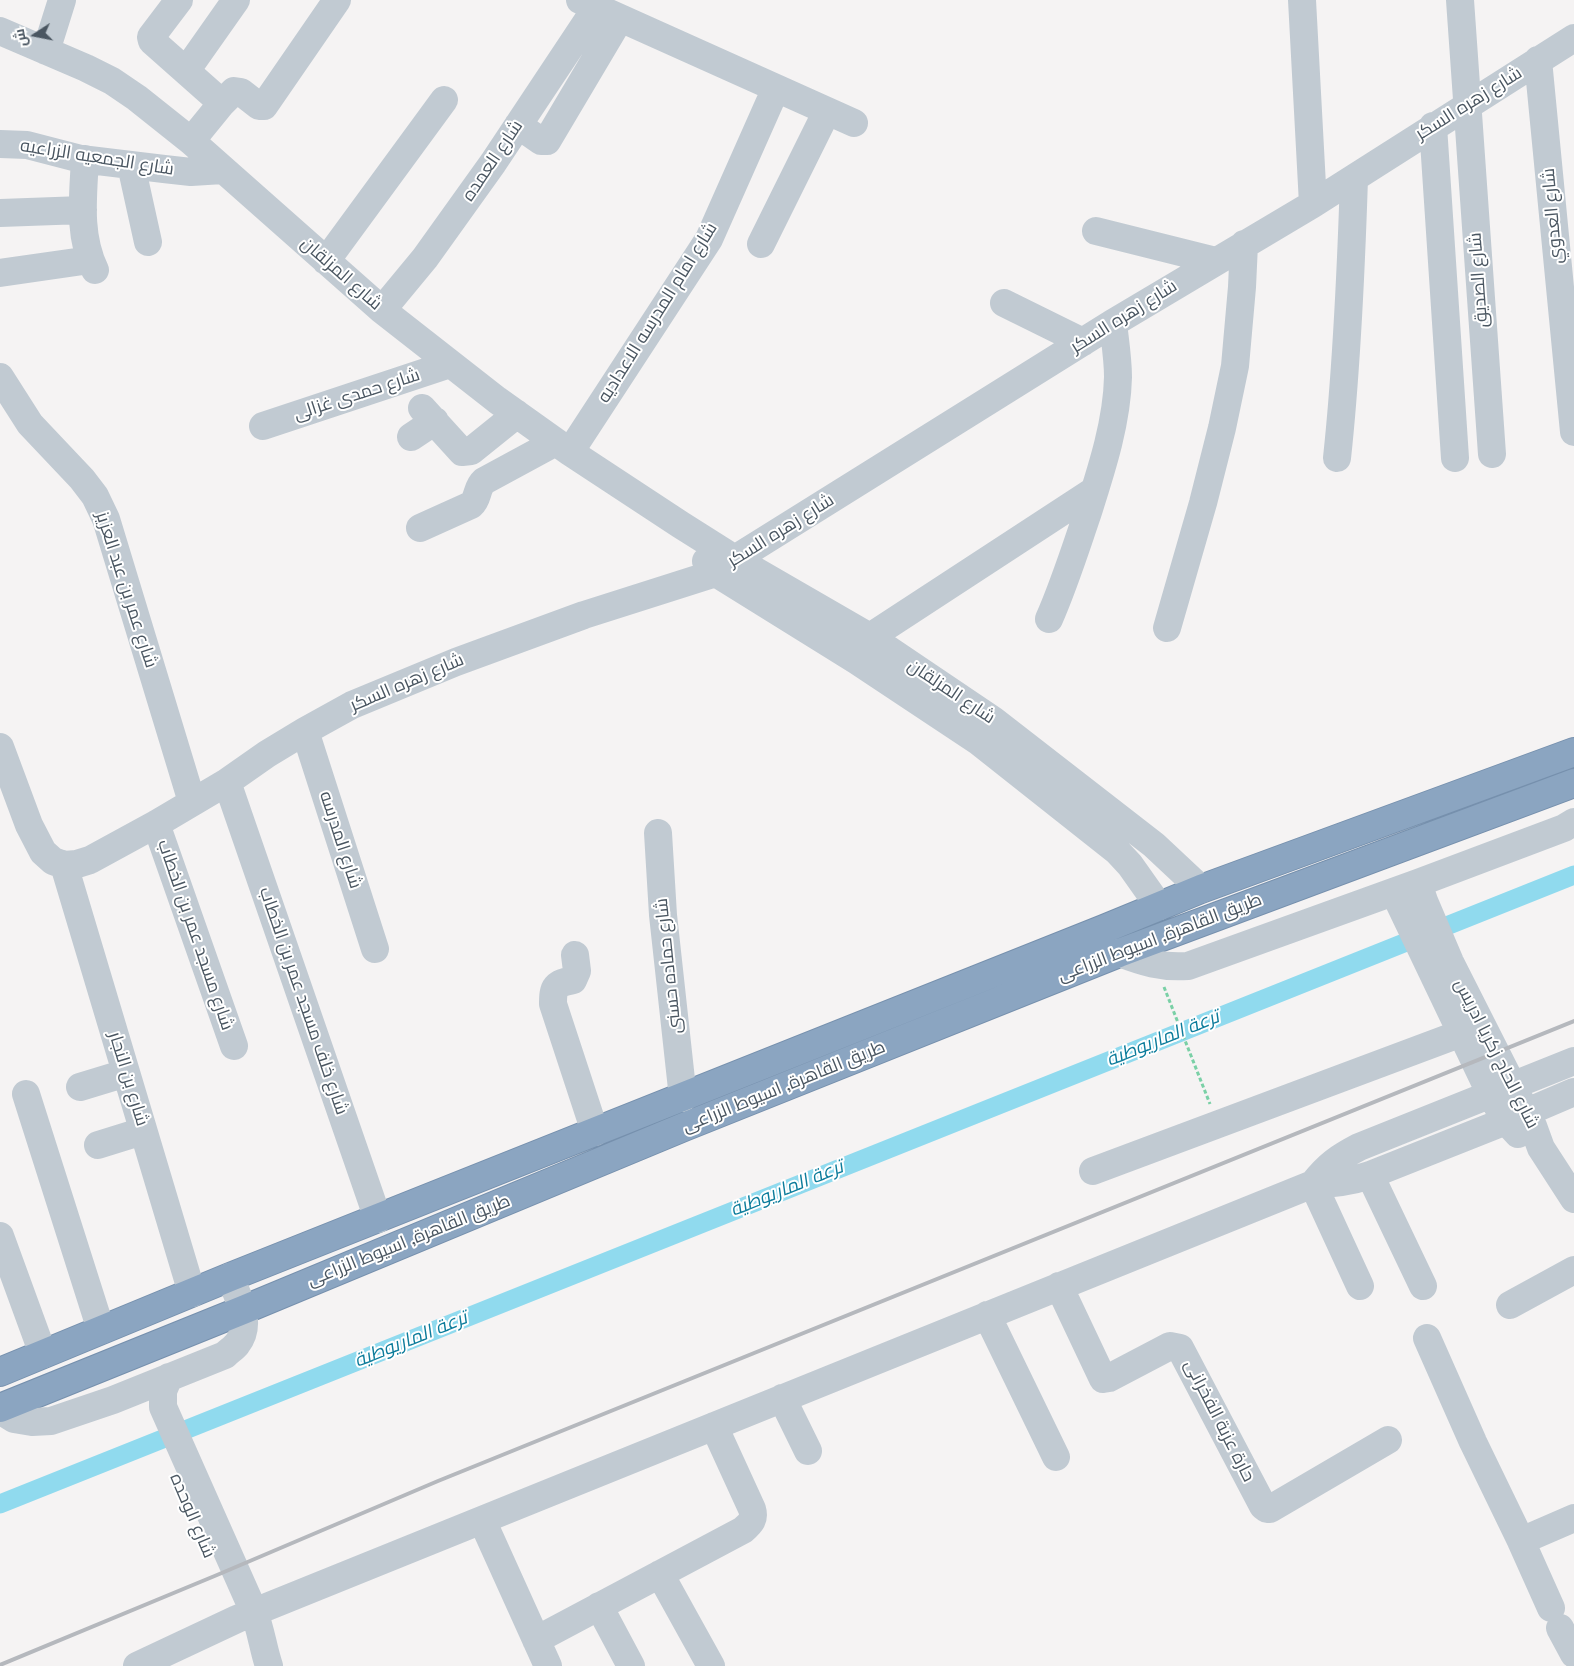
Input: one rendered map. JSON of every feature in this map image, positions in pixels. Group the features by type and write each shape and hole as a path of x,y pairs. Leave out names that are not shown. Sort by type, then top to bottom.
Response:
{"highway":[{"name":"طريق القاهرة, اسيوط الزراعى","path":"0,1372 230,1277 1201,889 1574,752"},
{"name":"طريق القاهرة, اسيوط الزراعى","path":"0,1409 675,1131 1119,953 1574,783"},
{"path":"1104,929 1119,953"}],"street":[{"path":"46,51 62,0"},
{"path":"179,0 151,37 152,42 222,103"},
{"path":"186,71 236,0"},
{"path":"192,141 234,91 241,92 259,106 264,106 337,0"},
{"path":"1302,0 1313,204"},
{"name":"شارع الصديق","path":"1460,0 1492,454"},
{"path":"598,8 854,123"},
{"name":"شارع العمده","path":"382,310 425,258 493,163 598,8"},
{"name":"شارع المزلقان","path":"0,31 112,81 144,103 192,141 382,310 450,364 563,447 681,525 701,556 726,566 870,637 986,731 1104,839 1130,865 1159,906"},
{"name":"شارع زهره السكر","path":"64,864 77,864 90,860 156,824 227,782 267,754 352,705 456,662 726,566 1113,323 1313,204 1574,38"},
{"name":"شارع العدوي","path":"1538,60 1574,432"},
{"name":"شارع امام المدرسه الاعداديه","path":"563,447 709,239 776,88"},
{"path":"326,261 444,100"},
{"path":"761,244 827,111"},
{"path":"1433,126 1455,458"},
{"name":"شارع الجمعيه الزراعيه","path":"0,144 28,145 85,159 191,172 223,170"},
{"path":"0,273 93,265 83,229 85,159"},
{"path":"131,165 148,242"},
{"path":"1337,458 1350,299 1354,178"},
{"path":"0,213 83,210"},
{"path":"1096,231 1216,260"},
{"path":"1167,628 1203,503 1235,366 1244,244"},
{"path":"1004,303 1083,342"},
{"path":"1049,619 1064,582 1106,450 1116,402 1118,376 1113,323"},
{"name":"شارع حمدى غزالى","path":"263,426 450,364"},
{"name":"شارع عمر بن عبد العزيز","path":"0,378 30,424 82,479 95,496 106,519 192,802"},
{"path":"411,437 429,415 462,452 471,451 517,414"},
{"path":"420,528 472,505 476,501 480,484 484,481 563,447"},
{"path":"856,660 870,637 1094,490"},
{"name":"شارع المزلقان","path":"726,566 856,660 986,731 1154,845 1201,889"},
{"name":"شارع المدرسه","path":"305,731 375,949"},
{"path":"0,747 36,840 48,857 53,861 64,864"},
{"name":"شارع خلف مسجد عمر بن الخطاب","path":"227,782 378,1219"},
{"path":"1119,953 1155,965 1171,967 1188,966 1410,896 1574,822"},
{"name":"شارع مسجد عمر بن الخطاب","path":"156,824 234,1046"},
{"name":"شارع حماده حسنى","path":"658,833 662,914 682,1098"},
{"path":"1130,865 1154,845"},
{"name":"شارع بن النجار","path":"64,864 192,1293"},
{"path":"1410,896 1441,966"},
{"path":"575,955 577,971 572,980 559,983 553,991 553,1004 595,1132"},
{"name":"شارع الحاج زكريا ادريس","path":"1441,966 1462,1033 1476,1061 1502,1090"},
{"name":"شارع الحاج زكريا ادريس","path":"1441,966 1516,1117 1541,1148 1574,1199"},
{"path":"1093,1171 1462,1033"},
{"path":"1313,1184 1328,1166 1344,1154 1574,1061"},
{"path":"80,1087 126,1073"},
{"path":"137,1666 245,1615 1313,1184 1351,1182 1574,1092"},
{"path":"26,1094 101,1330"},
{"path":"98,1145 143,1131"},
{"path":"1370,1175 1423,1286"},
{"path":"1313,1184 1360,1286"},
{"path":"0,1236 43,1354"},
{"path":"1510,1304 1574,1270"},
{"path":"0,1409 14,1419 32,1422 51,1421 113,1400 225,1355 238,1343 244,1327 243,1310 230,1277"},
{"name":"حارة عزبة الفخرانى","path":"1059,1286 1103,1379 1109,1378 1170,1346 1180,1348 1264,1508 1270,1509 1388,1440"},
{"path":"987,1315 1056,1457"},
{"path":"1427,1338 1473,1442 1522,1541 1574,1654"},
{"name":"شارع الوحده","path":"158,1417 162,1407 162,1391 169,1377"},
{"path":"782,1398 808,1451"},
{"name":"شارع الوحده","path":"113,1400 121,1400 135,1405 158,1417 245,1615 244,1629 266,1655"},
{"path":"536,1640 743,1530 752,1522 754,1515 714,1426"},
{"path":"1522,1541 1574,1518"},
{"path":"482,1520 548,1666"},
{"path":"660,1574 710,1666"},
{"path":"599,1606 631,1666"}],"path":[{"path":"1168,998 1208,1098"}],"waterway":[{"name":"ترعة الماريوطية","path":"0,1504 1574,875"}],"railway":[{"path":"0,1665 438,1481 1574,1021"}]}
